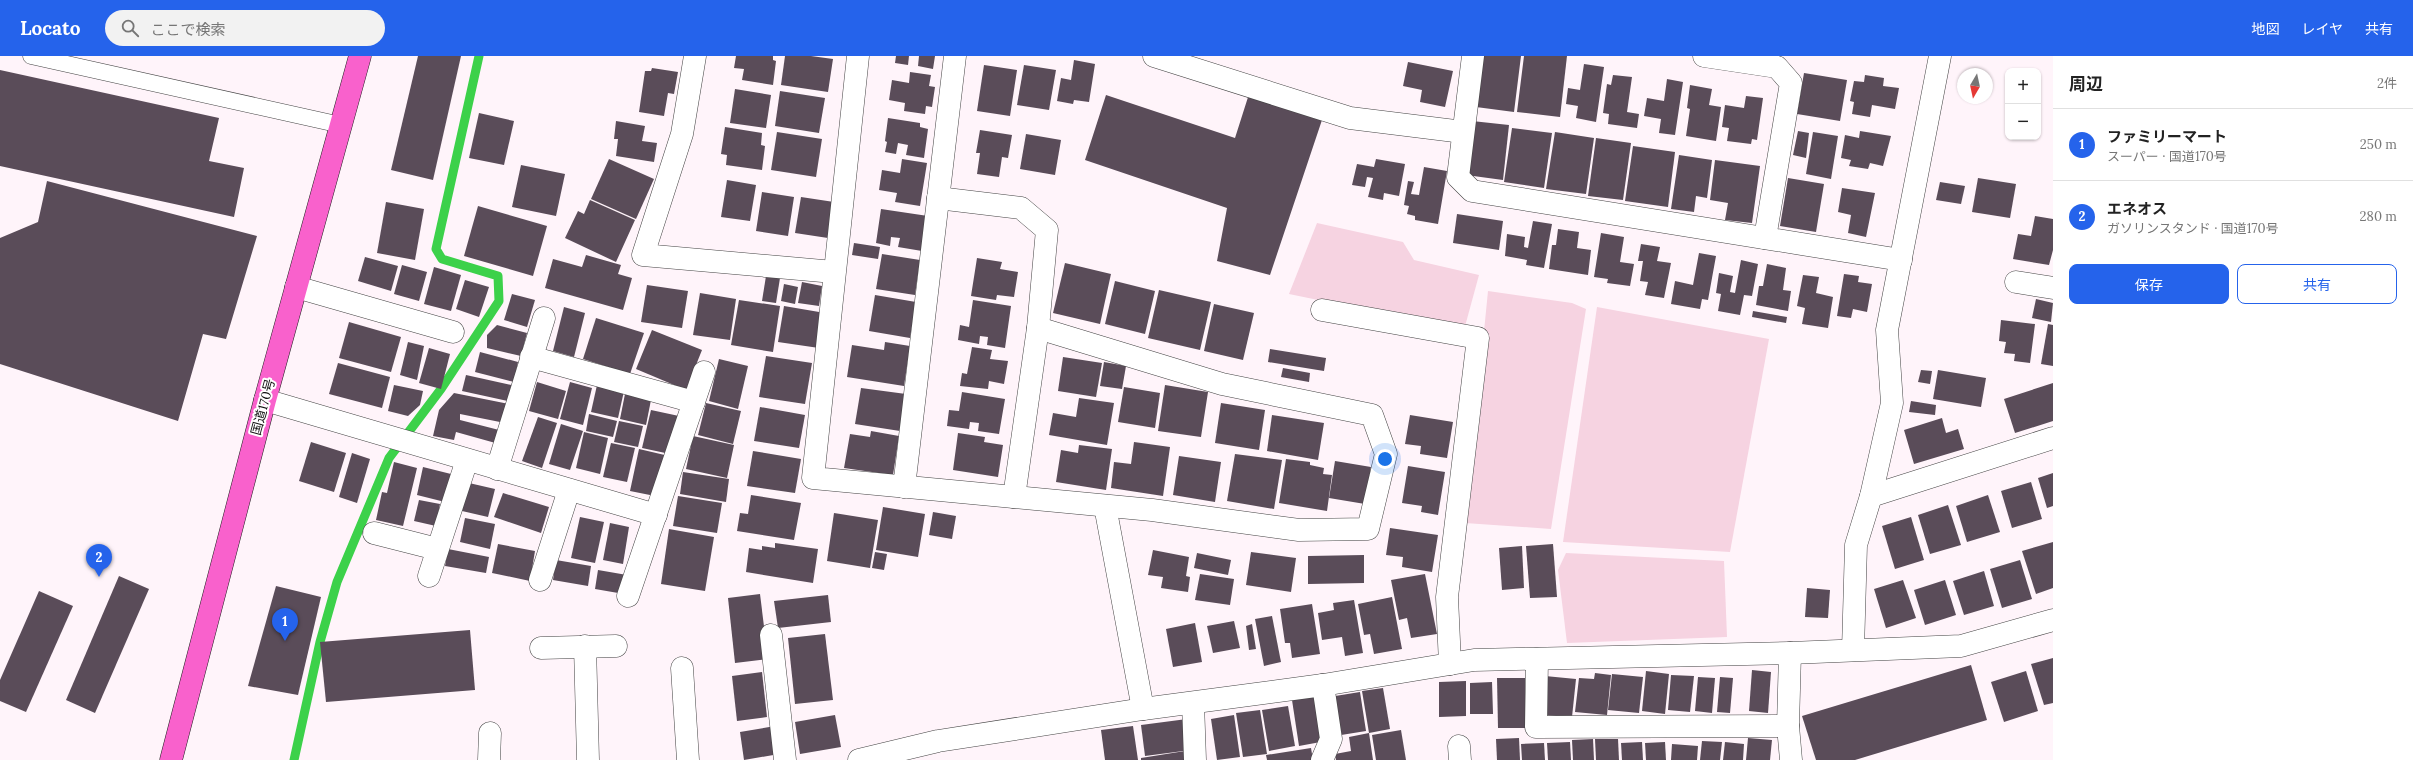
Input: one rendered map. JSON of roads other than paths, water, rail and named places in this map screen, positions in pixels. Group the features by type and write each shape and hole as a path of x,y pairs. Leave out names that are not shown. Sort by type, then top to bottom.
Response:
{"highway":[{"name":"国道170号","path":"171,760 265,400 360,56"}],"street":[{"path":"695,56 682,134 643,255 834,272"},
{"path":"858,56 813,478 1105,506 1299,530 1368,529 1386,454 1372,415 1222,384 1038,328"},
{"path":"904,487 955,56"},
{"path":"1154,56 1350,118 1463,132"},
{"path":"1472,56 1458,177 1472,191 1901,260"},
{"path":"1704,56 1777,67 1791,83 1765,238"},
{"path":"1853,650 1856,545 1871,496 1892,403 1887,330 1940,56"},
{"path":"938,198 1021,208 1047,230 1038,328 1014,497"},
{"path":"2016,282 2053,288"},
{"path":"296,287 453,332"},
{"path":"1322,310 1478,338 1446,597 1450,664"},
{"path":"497,469 544,318"},
{"path":"532,357 694,402"},
{"path":"628,596 704,372"},
{"path":"265,400 656,515"},
{"path":"1871,496 2053,438"},
{"path":"429,576 467,460"},
{"path":"540,580 569,490"},
{"path":"1105,506 1144,709"},
{"path":"374,533 437,550"},
{"path":"859,760 940,751 1144,709 1323,685 1474,660 1790,653 1961,646 2053,620"},
{"path":"772,635 785,760"},
{"path":"586,646 588,760"},
{"path":"541,648 616,646"},
{"path":"1790,653 1788,726 1791,760"},
{"path":"1537,659 1536,727 1788,726"},
{"path":"682,668 688,760"},
{"path":"1322,760 1331,739 1323,685"},
{"path":"1193,703 1195,760"},
{"path":"489,760 490,733"}],"lane":[{"path":"31,56 341,125"}],"waterway":[{"path":"294,760 320,642 337,582 389,458 441,389 499,301 498,276 442,259 436,249 479,56"}],"place":[{"name":"エネオス","path":"99,577"},
{"name":"ファミリーマート","path":"285,641"}]}
